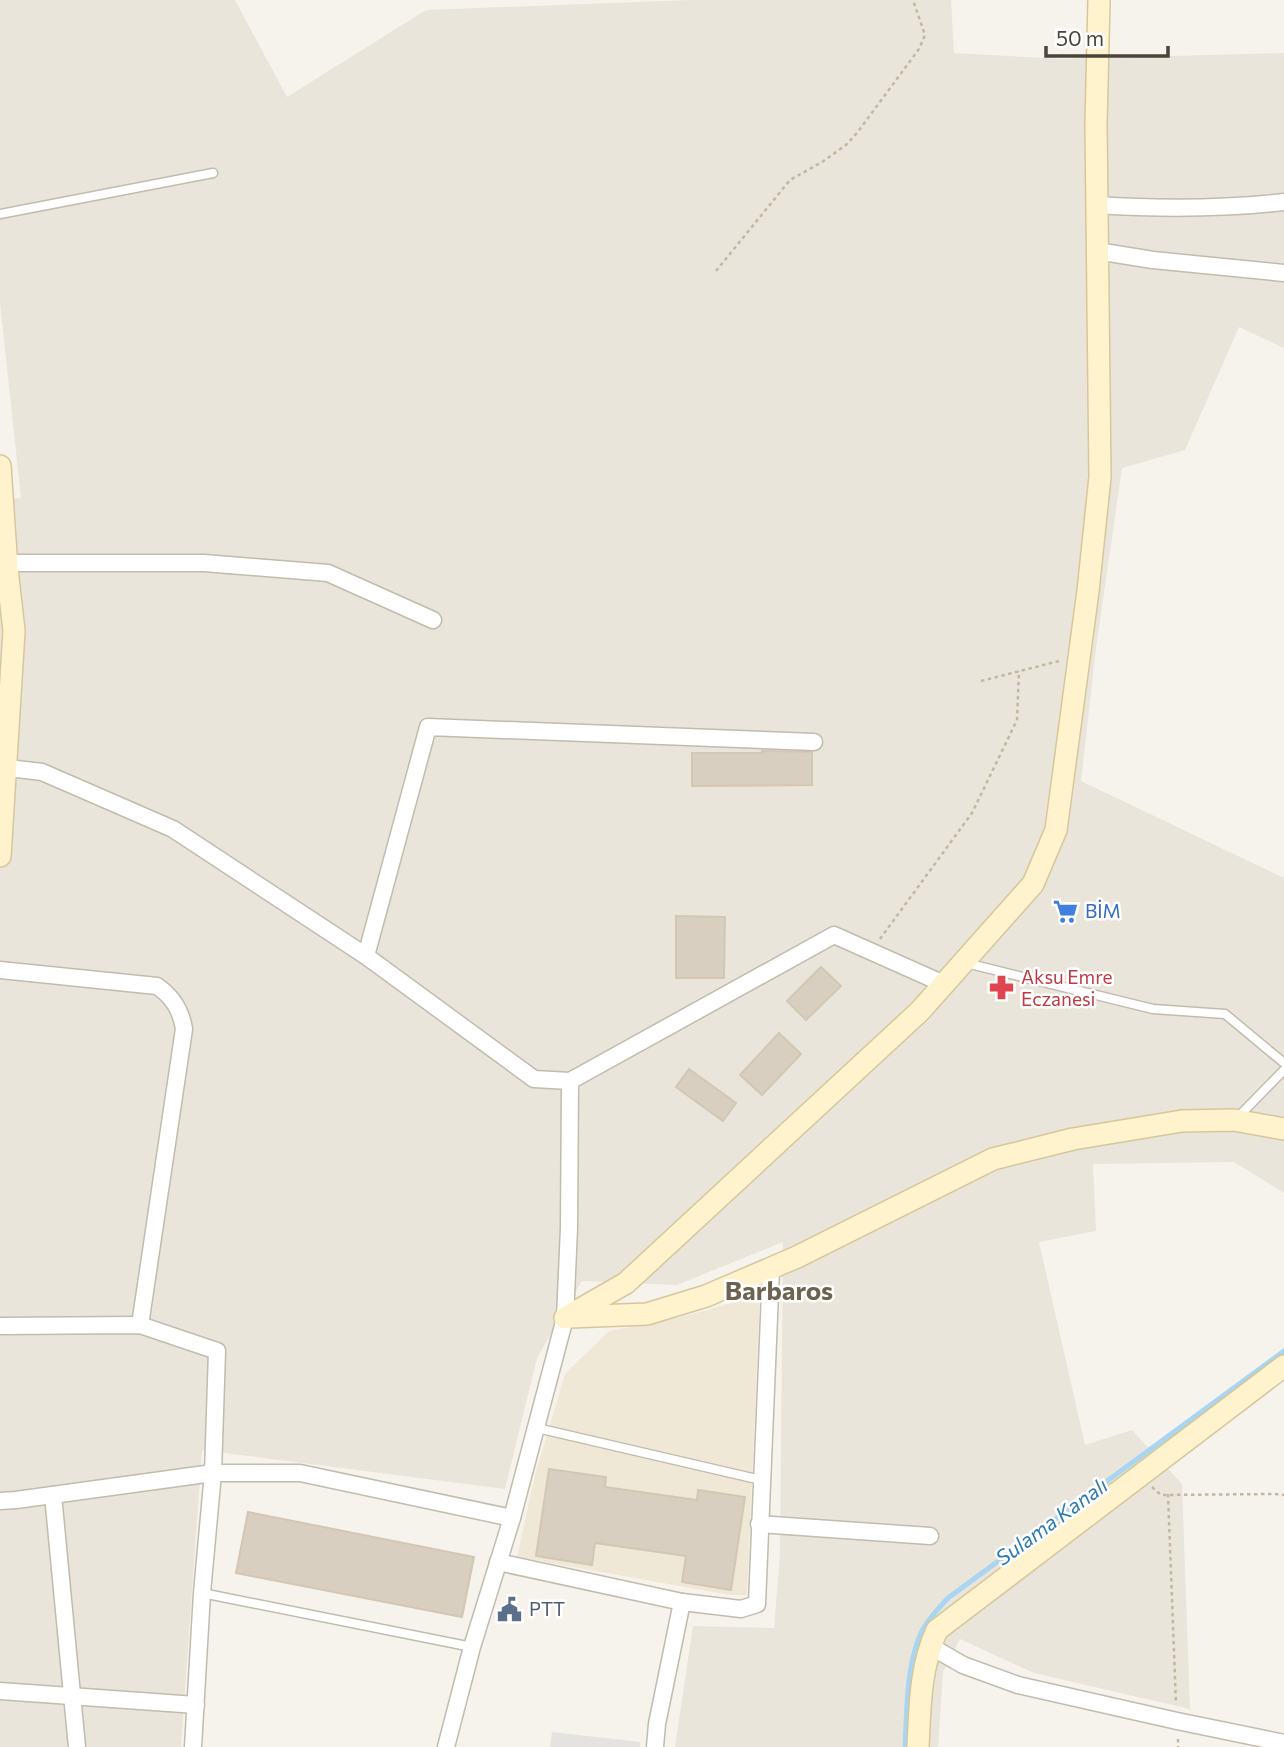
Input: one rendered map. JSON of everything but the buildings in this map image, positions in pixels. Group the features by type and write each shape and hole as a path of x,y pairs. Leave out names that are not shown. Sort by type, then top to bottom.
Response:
{"street":[{"path":"565,1318 626,1283 920,1011 1033,884 1056,830 1088,591 1100,477 1096,124 1099,0"},
{"path":"1097,205 1143,208 1245,206 1284,202"},
{"path":"1097,251 1153,260 1284,273"},
{"path":"0,466 6,566 14,631 3,767 0,856"},
{"path":"6,566 204,563 328,573 433,620"},
{"path":"0,622 6,566"},
{"path":"366,956 428,727 814,741"},
{"path":"3,767 42,772 173,828 366,956 534,1079 570,1081 834,935 944,984"},
{"path":"0,970 157,986 174,1000 179,1010 184,1029 140,1325"},
{"path":"446,1747 472,1647 537,1428 565,1318 569,1228 570,1081"},
{"path":"565,1318 648,1314 706,1296 771,1269 993,1159 1073,1139 1182,1121 1234,1121 1284,1129"},
{"path":"498,1562 682,1602 741,1609 757,1604 771,1269"},
{"path":"0,1326 140,1325 216,1351 213,1473 202,1592 193,1747"},
{"path":"918,1747 922,1678 937,1630 1284,1366"},
{"path":"0,1501 213,1473 300,1473 512,1518"},
{"path":"53,1495 77,1747"},
{"path":"759,1524 930,1536"},
{"path":"655,1747 657,1724 682,1602"},
{"path":"930,1646 963,1665 1018,1685 1284,1743"},
{"path":"0,1691 196,1705"}],"lane":[{"path":"0,214 213,173"},
{"path":"963,962 1153,1009 1225,1014 1284,1063"},
{"path":"1234,1121 1284,1070"},
{"path":"537,1428 761,1480"},
{"path":"202,1592 472,1647"}],"path":[{"path":"716,271 790,180 822,162 846,145 857,133 919,49 925,35 913,0"},
{"path":"982,681 1079,656"},
{"path":"870,952 972,813 1017,720 1019,671"},
{"path":"1139,1476 1161,1494 1284,1495"},
{"path":"1168,1494 1178,1747"}],"shaded area":[{"path":"0,0 235,0 287,97 426,10 690,0 951,0 954,53 1062,59 1284,53 1284,348 1239,327 1185,450 1122,468 1096,648 1081,781 1284,878 1284,1193 1234,1162 1093,1164 1096,1231 1039,1242 1085,1445 1132,1430 1182,1484 1190,1709 1034,1673 960,1639 943,1672 938,1747 675,1747 693,1626 774,1628 780,1554 783,1242 677,1285 582,1281 537,1358 505,1489 202,1450 181,1747 0,1747 0,499 21,498 0,303"},
{"path":"760,1294 747,1595 730,1595 517,1557 535,1475 565,1374 609,1331 704,1311"},
{"path":"552,1732 640,1742 640,1747 550,1747"}],"waterway":[{"name":"Sulama Kanalı","path":"905,1747 908,1689 916,1646 926,1624 948,1598 1284,1351"}],"place":[{"name":"BİM","path":"1065,911"},
{"name":"Aksu Emre Eczanesi","path":"1001,988"},
{"name":"PTT","path":"509,1609"}],"district":[{"name":"Barbaros","path":"779,1291"}]}
